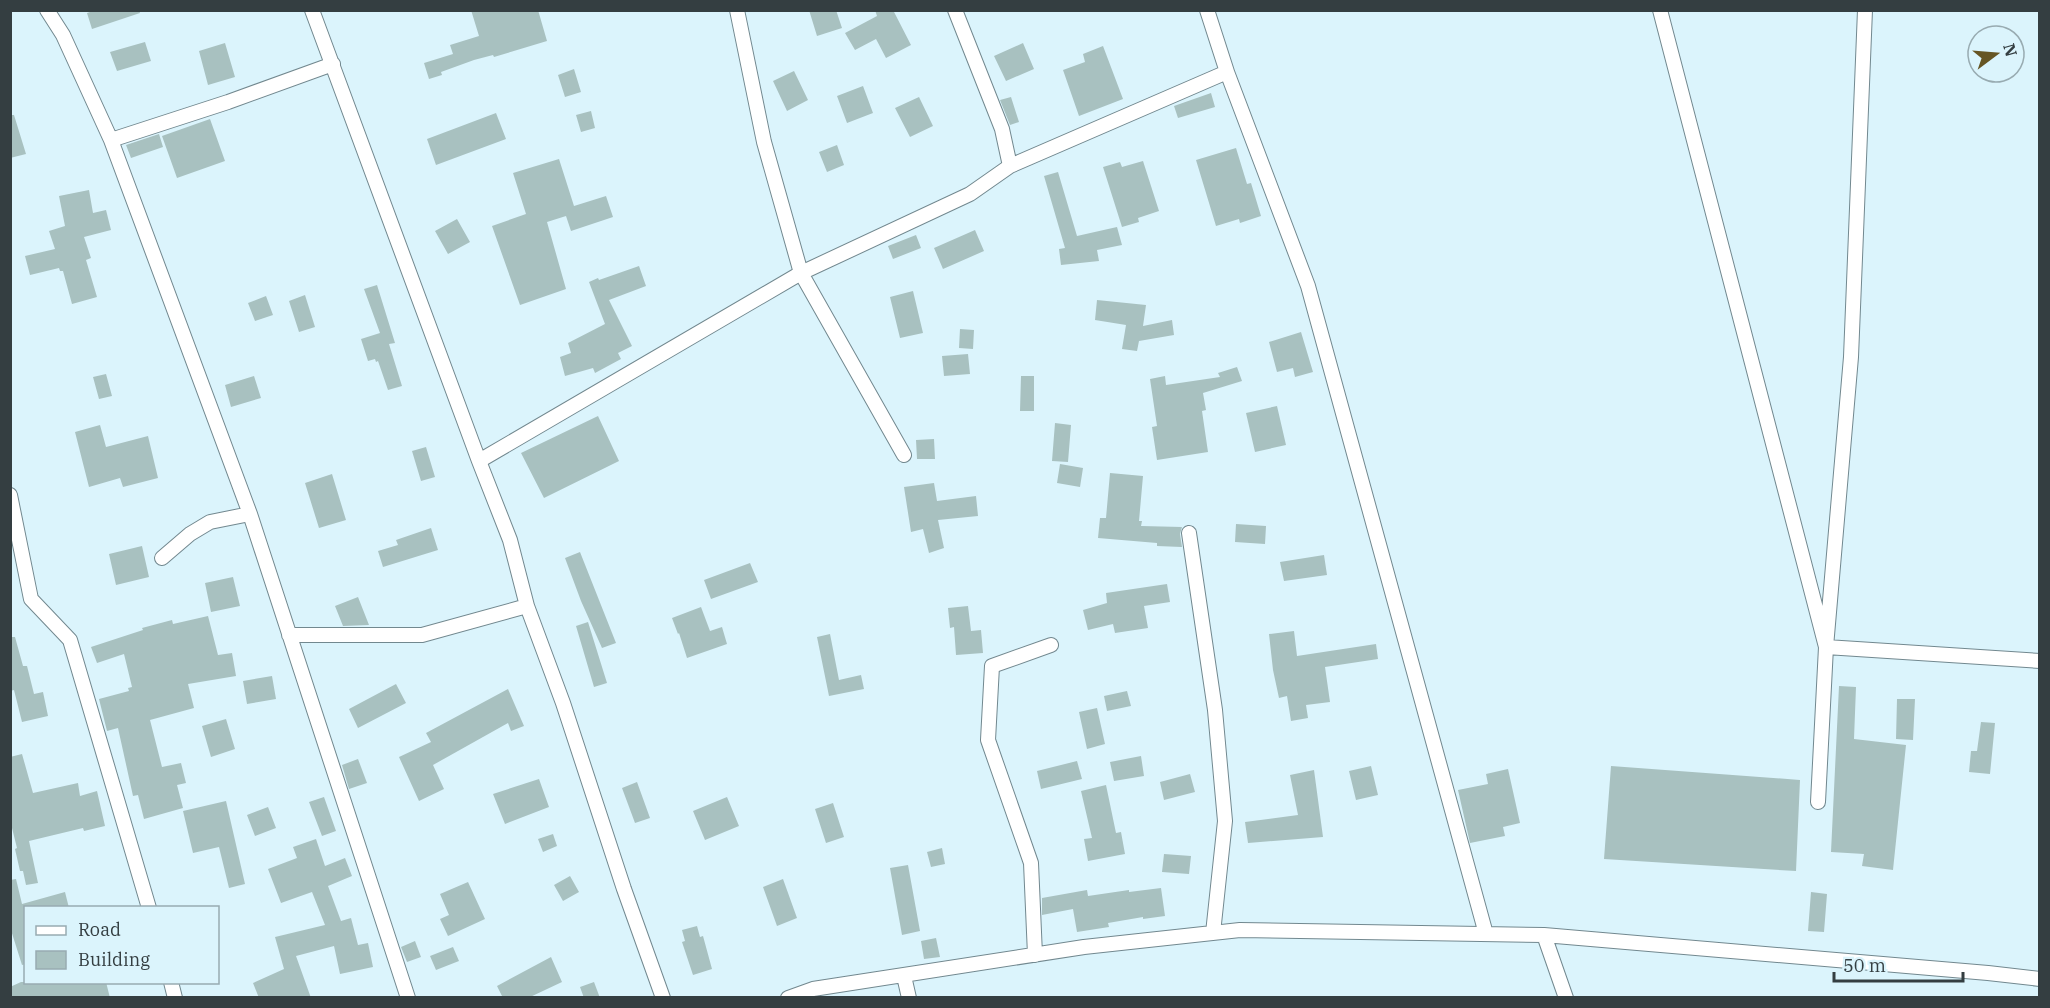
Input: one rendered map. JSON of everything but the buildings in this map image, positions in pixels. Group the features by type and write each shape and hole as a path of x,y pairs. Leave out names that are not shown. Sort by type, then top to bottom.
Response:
{"street":[{"path":"47,10 63,35 111,140 250,514 408,998"},
{"path":"312,10 510,540 527,606 563,704 660,996"},
{"path":"738,10 764,142 801,273 904,455"},
{"path":"955,10 1002,129 1010,166"},
{"path":"1207,10 1227,72 1308,286 1486,934"},
{"path":"1660,10 1826,647"},
{"path":"1818,802 1826,647 1851,357 1865,10"},
{"path":"111,140 228,102 333,64"},
{"path":"479,461 801,273 970,194 1010,166 1227,72"},
{"path":"10,495 31,599 70,640 148,906"},
{"path":"162,558 190,534 210,522 250,514"},
{"path":"1189,533 1215,710 1224,821 1213,933"},
{"path":"289,634 422,634 527,606"},
{"path":"1035,955 1031,863 988,740 992,666 1051,645"},
{"path":"1826,647 2040,661"},
{"path":"788,998 813,989 1084,947 1240,930 1544,935 2040,979"},
{"path":"1544,935 1566,998"},
{"path":"904,976 909,998"}]}
